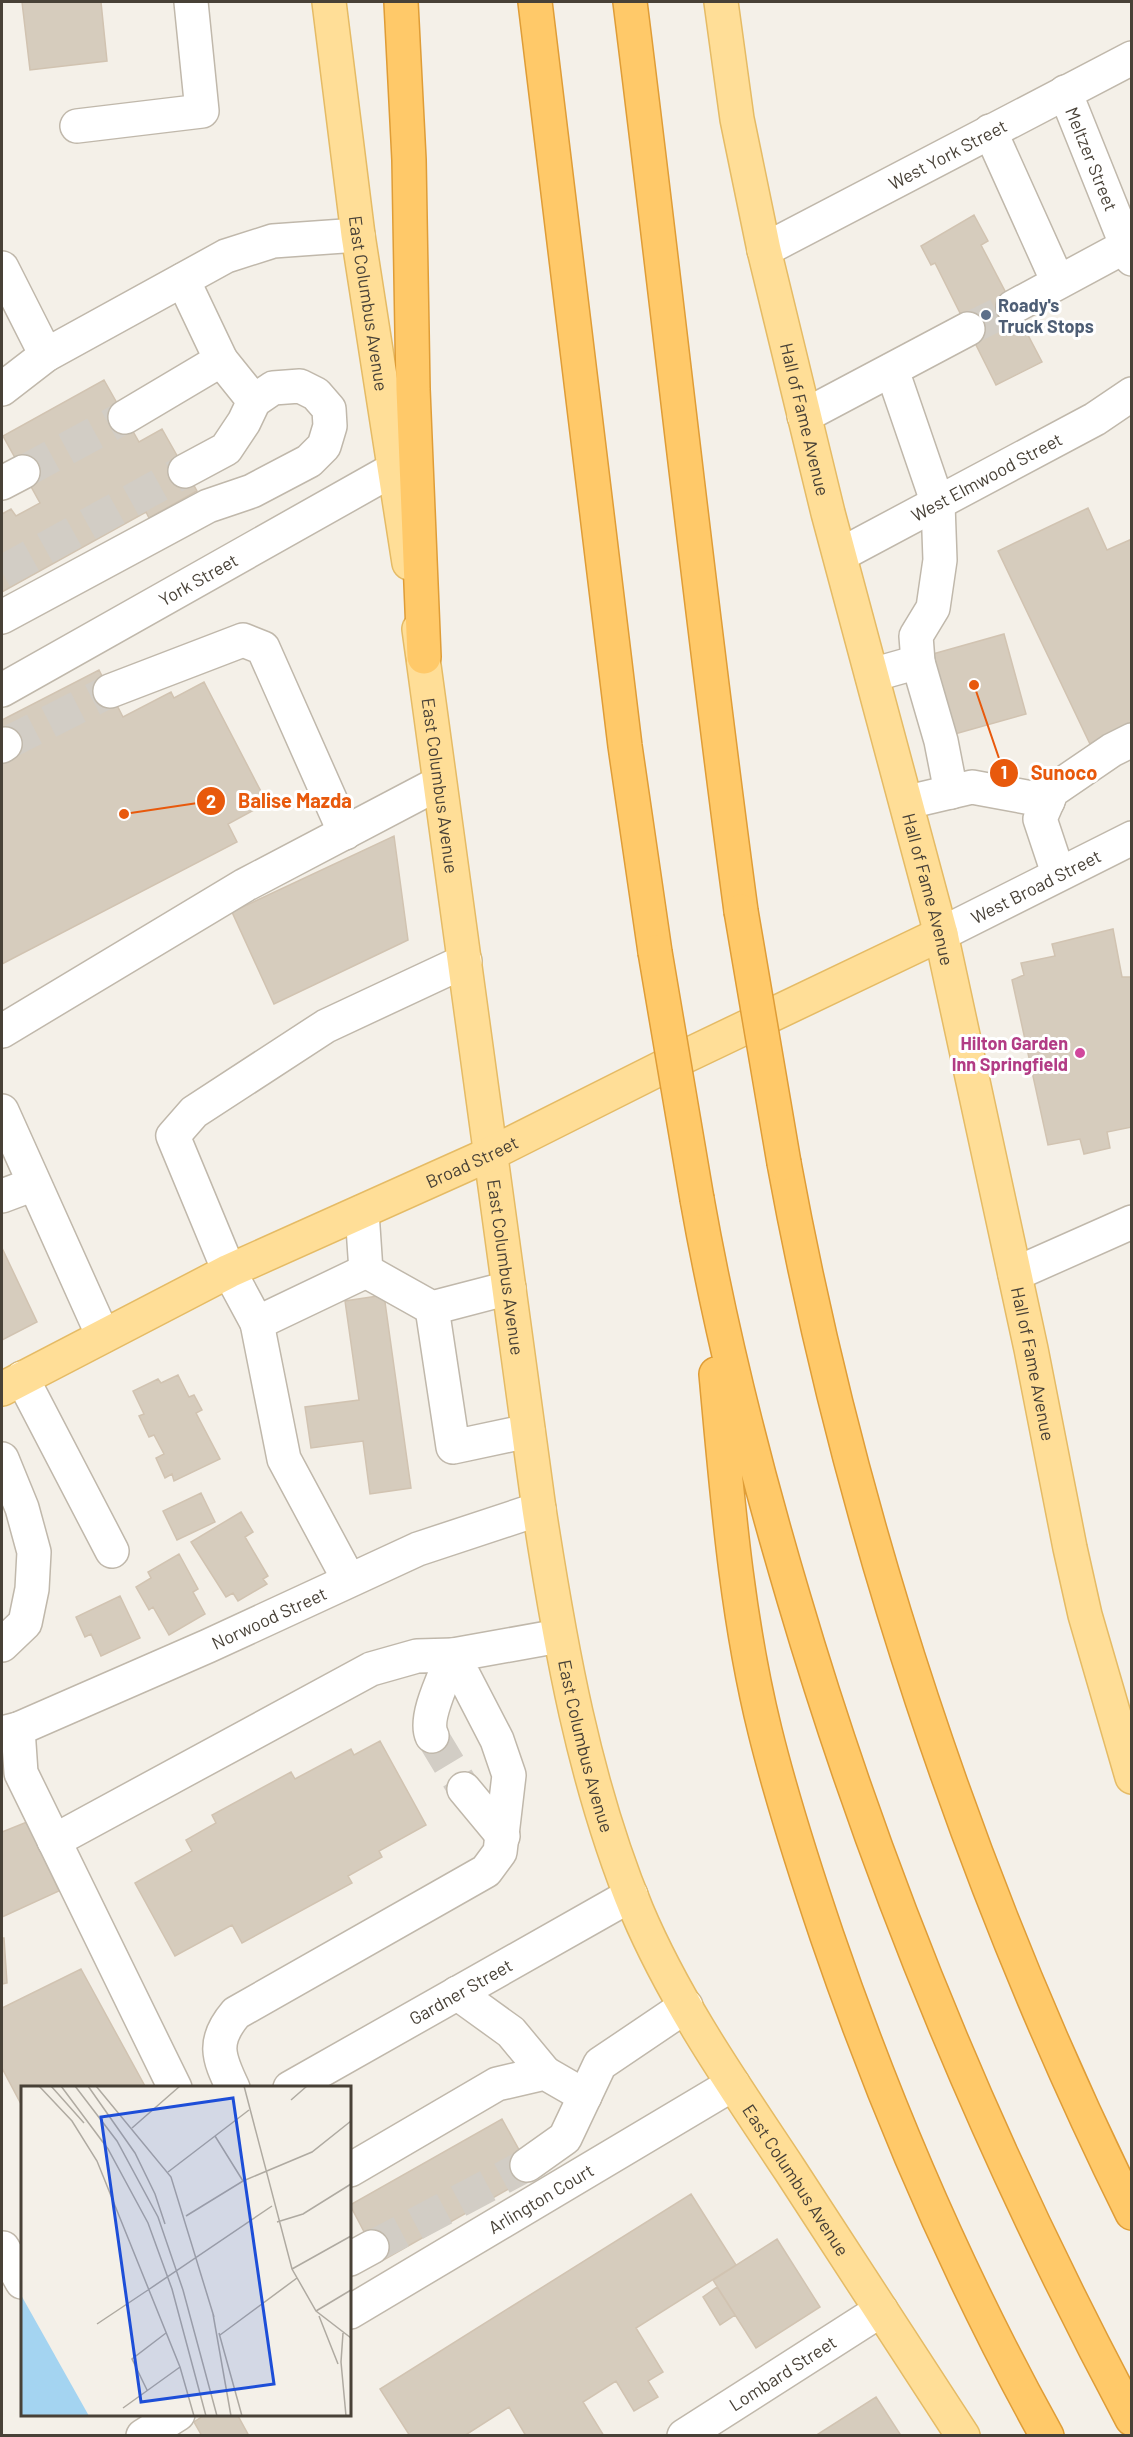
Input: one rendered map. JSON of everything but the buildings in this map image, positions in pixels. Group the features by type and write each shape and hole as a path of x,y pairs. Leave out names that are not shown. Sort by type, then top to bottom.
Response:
{"highway":[{"path":"401,2 409,160 413,389 424,657"},
{"path":"535,2 625,746 655,952 706,1249 738,1392 774,1532 816,1672 861,1810 912,1946 972,2091 1027,2214 1131,2419"},
{"path":"630,2 665,279 713,706 741,911 784,1163 823,1348 859,1488 899,1625 944,1762 993,1897 1048,2030 1131,2213"},
{"path":"706,1249 729,1518 738,1590 765,1730 784,1799 849,2001 894,2117 924,2189 968,2283 1047,2436"},
{"path":"1048,2030 1131,2168"}],"main road":[{"name":"East Columbus Avenue","path":"329,2 358,235 424,657 439,783 539,1509 559,1636 576,1713 594,1780 632,1895 651,1941 686,2006 733,2084 963,2436"},
{"name":"Hall of Fame Avenue","path":"721,2 737,119 764,250 804,416 908,802 941,934 1015,1274 1077,1582 1131,1778"},
{"name":"Broad Street","path":"12,1384 229,1271 490,1154 669,1064 941,934"}],"street":[{"path":"77,126 202,111 191,2"},
{"name":"West York Street","path":"764,250 1131,58"},
{"name":"Meltzer Street","path":"1065,92 1129,253"},
{"path":"990,131 1058,282"},
{"path":"2,389 46,355 226,256 273,241 358,235"},
{"path":"1012,307 1058,282 1129,253"},
{"path":"2,268 46,355"},
{"path":"183,280 221,360 254,401"},
{"path":"804,416 968,329"},
{"path":"125,417 221,360"},
{"path":"892,370 938,504 940,560 933,608 916,636 918,662 941,741 951,792"},
{"path":"2,617 208,506 252,491 309,461 324,446 330,426 329,409 316,394 300,387 273,388 254,401 244,423 226,449 185,471"},
{"name":"West Elmwood Street","path":"840,555 1095,419 1131,394"},
{"name":"York Street","path":"2,690 394,469"},
{"path":"110,691 243,640 263,648 345,833"},
{"path":"872,675 918,662"},
{"path":"1058,873 1040,819 1052,791 1131,740"},
{"path":"2,1031 245,885 439,783"},
{"path":"908,802 972,787 1048,801"},
{"name":"West Broad Street","path":"941,934 1131,838"},
{"path":"349,1580 284,1459 257,1323 229,1271 172,1136 194,1112 326,1026 465,961"},
{"path":"2,1111 103,1336"},
{"path":"2,1196 34,1184"},
{"path":"362,1212 366,1271"},
{"path":"1015,1274 1131,1222"},
{"path":"257,1323 366,1271"},
{"path":"366,1271 432,1308 509,1288"},
{"path":"432,1308 453,1447 528,1431"},
{"path":"12,1384 112,1551"},
{"path":"2,1458 12,1511 34,1552 32,1589 25,1623 2,1645"},
{"name":"Norwood Street","path":"10,1731 208,1647 418,1549 539,1509"},
{"path":"54,1841 371,1669 417,1656 453,1655 559,1636"},
{"path":"432,1736 429,1730 431,1713 453,1655"},
{"path":"232,2086 221,2064 219,2049 227,2024 236,2013 486,1871 501,1852 508,1775 497,1740 453,1655"},
{"path":"10,1731 21,1773 174,2086"},
{"path":"464,1789 503,1836"},
{"name":"Gardner Street","path":"294,2086 632,1895"},
{"path":"457,1993 511,2032 545,2073 585,2096"},
{"path":"527,2165 565,2138 600,2064 686,2006"},
{"path":"351,2169 497,2084 545,2073"},
{"name":"Arlington Court","path":"351,2311 733,2084"},
{"path":"9,2244 21,2279"},
{"name":"Lombard Street","path":"684,2436 881,2310"},
{"path":"143,2436 176,2416"}],"tunnel":[{"path":"968,329 1013,307"},
{"path":"23,472 125,417"},
{"path":"2,572 185,471"},
{"path":"5,744 110,691"},
{"path":"432,1736 464,1789"},
{"path":"372,2247 527,2165"}],"place":[{"name":"Roady's Truck Stops","path":"986,315"},
{"name":"Sunoco","path":"974,685"},
{"name":"Balise Mazda","path":"124,814"},
{"name":"Hilton Garden Inn Springfield","path":"1080,1053"}]}
